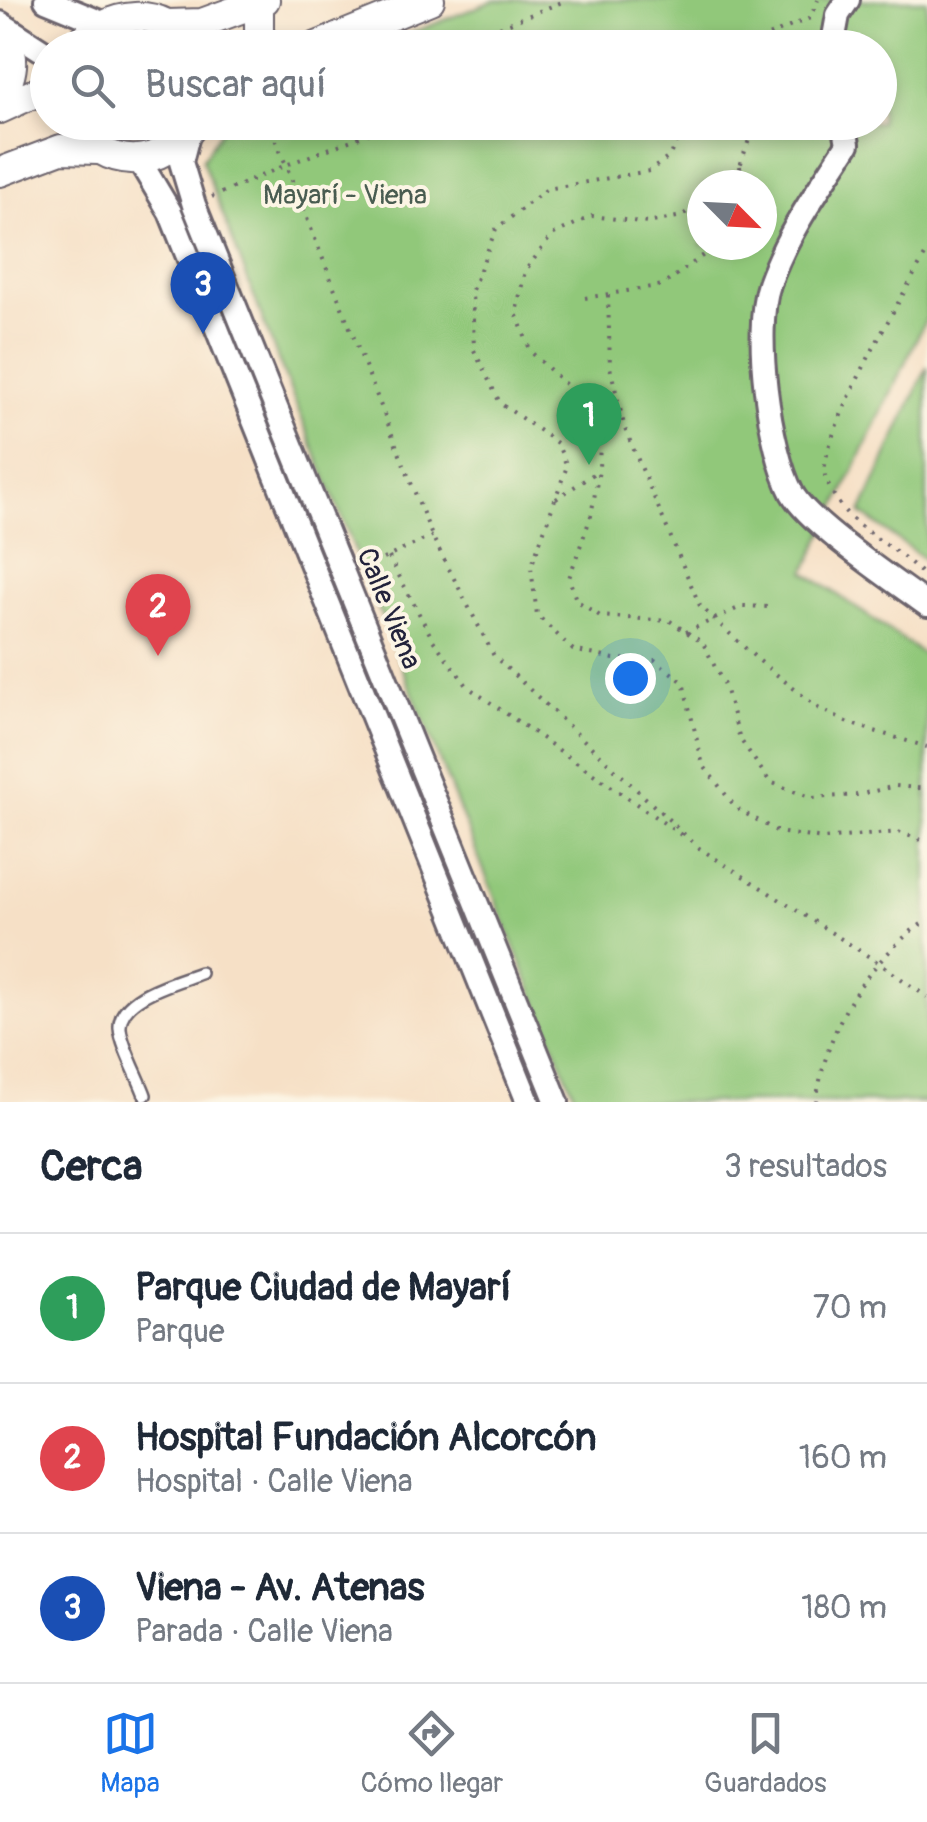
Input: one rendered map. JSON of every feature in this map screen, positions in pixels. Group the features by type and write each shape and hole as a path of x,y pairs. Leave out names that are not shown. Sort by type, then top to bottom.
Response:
{"street":[{"path":"46,0 102,23"},
{"path":"356,30 430,0"},
{"path":"835,30 838,15 848,0"},
{"path":"168,24 202,23 262,1 259,30"},
{"path":"94,30 139,8 174,30"},
{"path":"0,23 30,42"},
{"path":"0,31 12,45 12,74 0,105"},
{"path":"0,105 30,93"},
{"path":"86,140 118,158 139,160 172,149 181,140"},
{"name":"Calle Viena","path":"189,140 182,162 194,205 558,1102"},
{"path":"847,140 789,236 767,289 762,361 768,413 793,496 833,534 927,605"},
{"path":"0,172 61,149 98,150"},
{"name":"Calle Viena","path":"139,160 170,212 528,1102"}],"lane":[{"path":"145,1096 120,1026 126,1009 134,999 200,973"}],"path":[{"path":"492,30 566,0"},
{"path":"782,30 810,18 818,0"},
{"path":"276,140 432,536 494,656 699,848"},
{"path":"194,205 352,140"},
{"path":"677,140 669,157 649,171 547,190 496,230 472,290 474,350 500,403 557,443 567,466 531,567 537,615 573,650 614,659 656,660 683,682 703,765 736,808 778,832 823,839 898,832 927,842"},
{"path":"740,170 749,140"},
{"path":"735,170 740,166"},
{"path":"687,212 648,223 592,216 552,235 524,271 516,313 531,352 594,411 600,438 591,516 570,578 576,600 600,616 670,621 703,643 725,687 740,739 770,782 812,798 857,795 896,786 926,791"},
{"path":"927,252 877,339 829,451 825,475 844,510 927,578"},
{"path":"585,298 663,285 697,260"},
{"path":"608,294 609,355 625,430 700,606 818,708 848,723 927,747"},
{"path":"556,499 599,470"},
{"path":"345,577 432,536"},
{"path":"389,556 433,640 468,688 699,848 879,962 927,997"},
{"path":"686,632 743,606 768,607"},
{"path":"816,1102 836,1022 866,976 912,929 927,921"}],"green space":[{"name":"Mayarí - Viena","path":"495,0 927,0 927,317 805,572 927,657 927,1102 577,1102 277,357 202,160 215,140 897,140 897,30 419,30"},
{"path":"927,367 927,561 861,513"}],"place":[{"name":"Viena - Av. Atenas","path":"203,334"},
{"name":"Parque Ciudad de Mayarí","path":"589,465"},
{"name":"Hospital Fundación Alcorcón","path":"158,656"}]}
